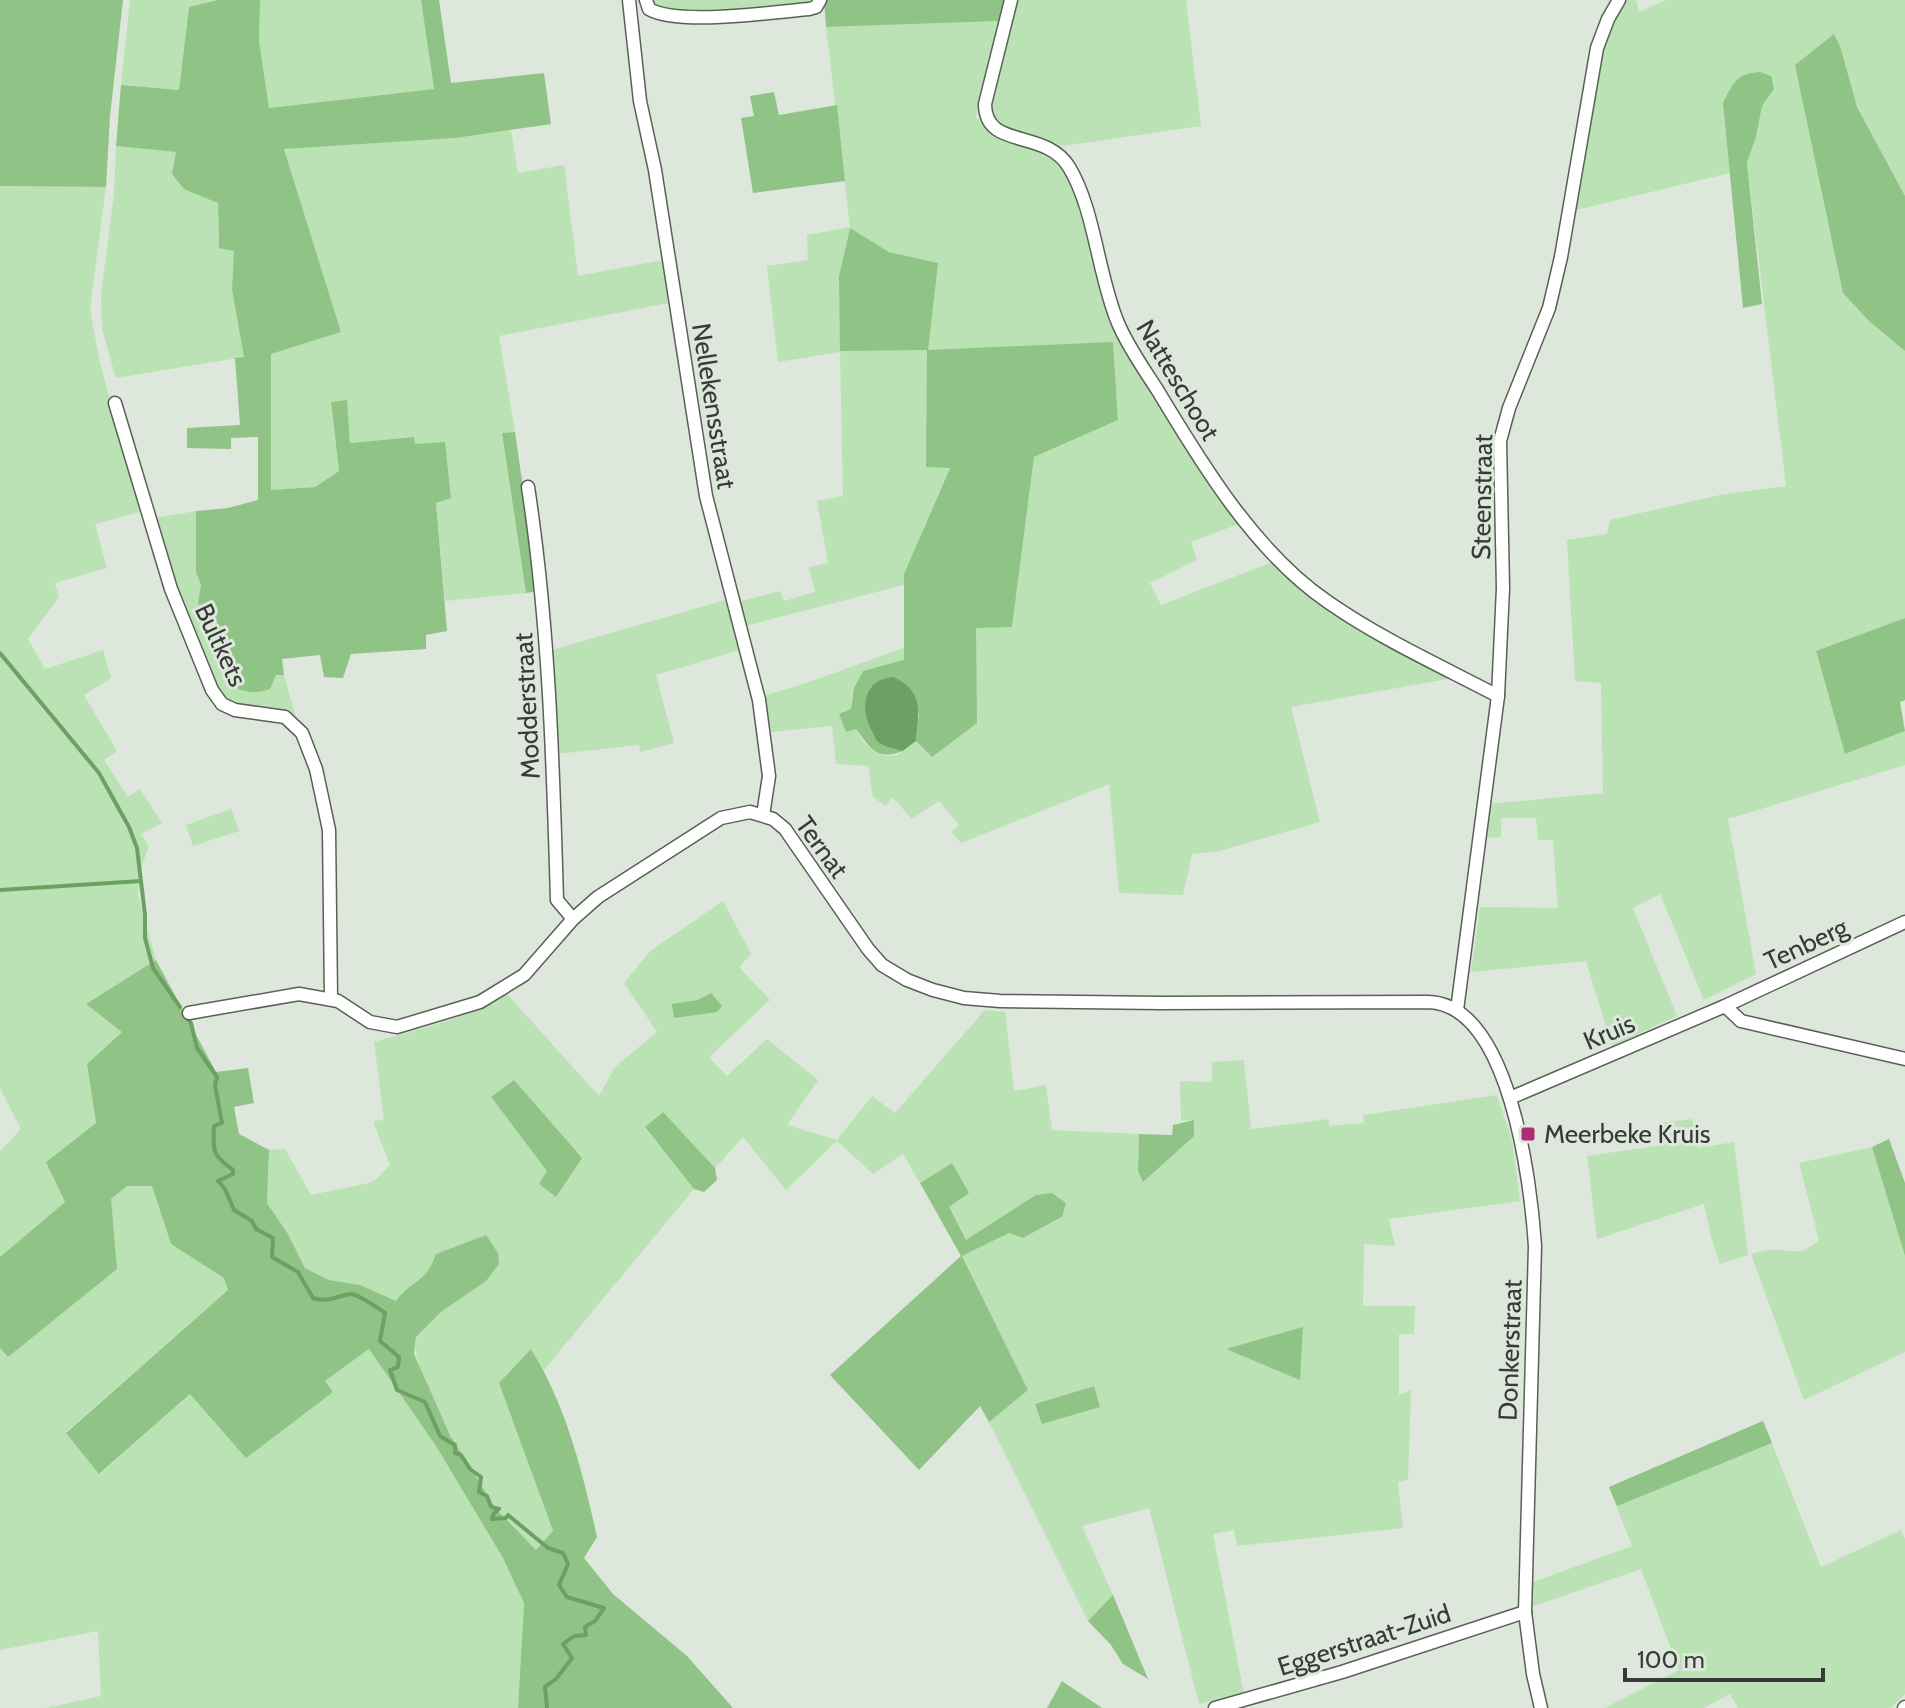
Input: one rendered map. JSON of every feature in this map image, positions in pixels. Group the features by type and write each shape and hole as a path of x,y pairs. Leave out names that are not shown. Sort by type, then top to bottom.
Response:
{"street":[{"name":"Nellekensstraat","path":"629,0 640,101 655,170 706,496 759,700 769,776 763,815"},
{"path":"646,0 649,9 663,16 782,12 816,7 820,0"},
{"name":"Natteschoot","path":"1011,0 985,104 986,121 1001,133 1048,146 1064,159 1071,170 1082,196 1118,323 1185,437 1264,545 1315,592 1365,626 1498,696"},
{"name":"Steenstraat","path":"1457,1010 1498,696 1503,588 1500,441 1509,408 1549,308 1561,257 1597,48 1619,0"},
{"name":"Bultkets","path":"115,403 171,589 212,690 222,704 235,710 285,717 302,733 316,769 329,830 331,998"},
{"name":"Modderstraat","path":"528,487 548,651 557,900 573,919"},
{"name":"Ternat","path":"189,1013 299,994 331,998 370,1022 397,1027 480,1002 524,975 573,919 598,897 721,818 750,812 763,815 785,829 855,932 882,965 907,980 933,990 964,998 1000,1001 1440,1002 1457,1010"},
{"name":"Tenberg","path":"1725,1006 1905,922"},
{"path":"1725,1006 1741,1021 1905,1059"},
{"name":"Kruis","path":"1510,1098 1725,1006"},
{"name":"Donkerstraat","path":"1457,1010 1477,1029 1510,1098 1522,1144 1535,1246 1525,1612 1541,1708"},
{"name":"Eggerstraat-Zuid","path":"1215,1708 1342,1672 1525,1612"}],"shaded area":[{"path":"0,0 123,0 110,116 106,187 0,186"},
{"path":"130,0 218,0 189,7 179,90 121,85"},
{"path":"218,0 260,0 259,41 269,108 434,89 421,0 439,0 451,83 544,73 551,124 456,138 284,149 341,332 271,354 271,490 315,487 339,471 331,402 347,400 350,443 414,437 415,444 445,442 451,498 436,503 447,631 426,635 426,649 351,654 343,678 324,677 320,655 282,659 284,675 276,675 270,689 256,692 237,689 222,676 220,644 213,613 198,604 201,585 196,572 196,511 228,508 258,500 258,437 231,438 231,449 187,448 187,428 240,425 235,358 244,357 232,290 234,251 219,248 218,203 184,189 172,174 176,152 116,146 121,85 179,90 189,7"},
{"path":"260,0 421,0 434,89 269,108 259,41"},
{"path":"651,0 815,0 807,7 662,10"},
{"path":"824,0 1004,0 999,21 826,27"},
{"path":"1015,0 1186,0 1201,126 1063,146 1000,125 990,112 992,83"},
{"path":"1626,0 1636,0 1639,12 1666,0 1905,0 1905,196 1857,107 1848,79 1843,293 1869,321 1905,351 1905,618 1816,652 1845,754 1905,731 1905,765 1728,819 1756,974 1704,1000 1660,894 1633,908 1677,1016 1612,1046 1586,961 1471,972 1480,907 1558,908 1553,840 1538,840 1536,818 1501,818 1501,837 1485,838 1490,804 1603,793 1601,683 1575,681 1567,540 1607,534 1610,520 1720,495 1786,486 1747,163 1762,106 1774,89 1723,103 1730,173 1576,210 1586,129 1597,76 1604,50"},
{"path":"999,21 976,118 996,133 1043,146 1066,168 1113,320 1134,365 1192,456 1241,523 1191,542 1197,560 1150,583 1161,605 1270,563 1325,606 1453,678 1291,707 1320,822 1219,851 1192,854 1183,895 1119,893 1109,784 961,843 951,832 959,825 939,801 912,819 892,797 886,806 873,797 868,766 836,764 832,726 771,732 763,696 904,648 904,660 854,688 851,707 853,722 861,738 880,754 895,755 916,741 932,757 976,628 1012,626 1034,457 1118,420 1113,342 926,467 950,467 904,574 904,585 745,626 738,602 780,591 784,601 815,592 809,567 828,563 817,501 843,496 840,352 778,362 767,266 808,260 807,235 850,227 826,27","holes":["850,228 889,252 938,263 839,276"]},
{"path":"1834,34 1857,107 1905,196 1905,351 1869,321 1843,293 1795,65"},
{"path":"1760,72 1771,76 1774,89 1762,106 1747,163 1762,304 1743,308 1723,103 1736,80"},
{"path":"774,92 779,115 837,105 845,181 753,193 741,118 754,116 750,96"},
{"path":"511,130 518,173 564,165 578,276 663,260 668,303 499,336 515,432 502,434 526,593 445,601 436,502 413,437 350,443 331,402 339,471 315,487 271,490 271,354 341,332 284,149 456,138"},
{"path":"116,146 177,152 218,203 218,237 234,250 232,290 244,357 116,378 102,329 101,295 114,194"},
{"path":"0,186 106,187 90,309 99,359 140,512 95,524 107,568 55,583 59,597 28,639 45,669 103,650 111,678 84,695 117,751 104,760 128,797 140,789 162,823 141,834 149,846 141,868 138,895 156,960 86,1004 123,1031 87,1064 96,1123 46,1162 65,1202 0,1257 0,1151 21,1129 0,1088"},
{"path":"850,228 889,252 938,263 928,350 1113,342 1118,420 1034,457 1012,627 976,628 977,723 932,757 916,741 919,713 878,742 903,751 887,755 875,751 856,729 846,732 839,714 851,709 854,688 863,671 904,660 904,574 950,468 926,467 927,350 840,351 839,276"},
{"path":"515,432 538,591 526,593 502,433"},
{"path":"196,511 196,572 201,585 199,604 213,613 223,652 222,676 284,675 295,714 244,706 218,691 177,593 155,518"},
{"path":"725,600 740,650 656,675 674,743 640,752 639,745 557,754 552,650"},
{"path":"1905,618 1905,700 1900,702 1905,731 1845,754 1816,651"},
{"path":"893,677 910,689 917,703 916,741 903,751 878,742 866,713 865,704 870,689 883,679"},
{"path":"231,809 239,831 193,846 186,825"},
{"path":"723,901 751,954 739,967 770,1000 709,1057 727,1076 767,1039 818,1080 787,1125 837,1140 872,1096 895,1113 985,1010 1005,1012 1014,1091 1046,1085 1052,1130 1139,1134 1138,1171 1193,1120 1181,1121 1180,1081 1212,1082 1212,1062 1244,1060 1251,1129 1329,1119 1329,1126 1364,1123 1363,1115 1497,1095 1512,1140 1520,1201 1389,1219 1395,1246 1364,1244 1363,1306 1415,1306 1414,1334 1399,1334 1399,1395 1411,1390 1408,1480 1398,1482 1403,1528 1237,1546 1234,1530 1213,1534 1244,1694 1199,1704 1149,1508 1082,1526 1113,1595 1088,1621 989,1422 1027,1389 962,1256 1009,1233 1023,1238 1062,1218 1036,1196 966,1241 948,1207 952,1163 920,1183 903,1154 873,1174 837,1141 786,1190 743,1137 715,1168 662,1112 645,1128 694,1189 544,1370 532,1350 499,1383 553,1532 535,1551 497,1510 446,1426 416,1354 416,1340 427,1325 486,1281 486,1235 437,1254 428,1271 396,1301 360,1285 329,1280 305,1268 288,1234 267,1203 269,1150 285,1149 311,1195 377,1179 390,1165 373,1121 384,1120 374,1042 459,1017 507,994 599,1096 615,1067 657,1032 624,983 649,952","holes":["491,1097 582,1157 540,1184 548,1172","1093,1386 1100,1407 1035,1404"]},
{"path":"156,960 216,1072 248,1068 254,1103 234,1107 239,1134 269,1150 267,1203 288,1234 305,1268 329,1280 360,1285 396,1301 428,1271 436,1254 486,1235 498,1253 499,1264 486,1281 441,1312 416,1337 414,1354 450,1435 496,1509 536,1550 553,1531 499,1383 531,1349 564,1416 586,1488 597,1537 584,1558 613,1594 687,1656 733,1708 518,1708 524,1603 503,1558 436,1446 369,1349 325,1381 333,1392 246,1458 190,1394 99,1474 66,1433 228,1290 224,1278 171,1244 152,1186 127,1186 111,1199 117,1269 8,1357 0,1348 0,1257 65,1202 46,1162 96,1123 87,1064 122,1032 86,1004"},
{"path":"711,993 722,1006 717,1012 674,1018 672,1004 698,1000"},
{"path":"514,1080 582,1158 556,1197 539,1184 547,1171 491,1097"},
{"path":"663,1112 715,1168 717,1180 704,1192 694,1189 645,1127"},
{"path":"1692,1119 1698,1148 1734,1142 1748,1255 1720,1264 1704,1204 1597,1239 1587,1156 1662,1145 1660,1123"},
{"path":"1194,1120 1194,1136 1143,1182 1138,1171 1139,1134 1172,1135 1173,1125"},
{"path":"1889,1139 1905,1183 1905,1256 1872,1147"},
{"path":"1872,1147 1905,1256 1905,1352 1804,1400 1751,1254 1768,1250 1800,1251 1819,1240 1799,1163"},
{"path":"952,1163 969,1193 949,1207 966,1240 1036,1195 1052,1193 1066,1203 1062,1217 1023,1238 1009,1233 962,1256 1028,1390 989,1422 980,1406 919,1470 830,1375 961,1256 920,1183"},
{"path":"127,1186 152,1186 171,1244 224,1278 228,1290 66,1432 100,1474 190,1394 332,1391 325,1381 369,1349 436,1446 503,1558 524,1603 518,1708 46,1708 101,1696 98,1631 0,1650 0,1348 9,1357 110,1199"},
{"path":"1303,1327 1300,1380 1226,1349"},
{"path":"1094,1386 1100,1407 1042,1424 1035,1404"},
{"path":"1763,1421 1821,1567 1901,1530 1905,1539 1905,1694 1891,1708 1738,1708 1730,1694 1704,1708 1605,1708 1679,1670 1641,1569 1531,1607 1533,1582 1632,1546 1609,1487"},
{"path":"1763,1421 1772,1443 1617,1506 1609,1487"},
{"path":"1113,1595 1148,1679 1123,1664 1111,1645 1088,1621"},
{"path":"1062,1681 1102,1708 1047,1708"}],"waterway":[{"path":"0,653 99,773 129,827 137,848 145,938 153,968 180,1007"},
{"path":"0,890 141,881"},
{"path":"186,1017 191,1023 197,1048 217,1077 215,1085 222,1123 214,1126 214,1147 217,1156 233,1170 233,1174 218,1181 234,1210 252,1221 256,1229 273,1238 272,1257 298,1272 313,1298 328,1299 351,1294 385,1313 380,1341 399,1357 398,1367 390,1370 397,1390 425,1402 440,1436 455,1445 455,1453 461,1455 470,1469 481,1477 479,1492 487,1496 491,1507 499,1509 492,1519 506,1518 508,1515 548,1548 563,1553 568,1564 559,1585 567,1597 604,1608 595,1621 585,1627 586,1635 574,1636 563,1644 572,1658 556,1679 545,1687 547,1708"}],"place":[{"name":"Meerbeke Kruis","path":"1528,1134"}]}
